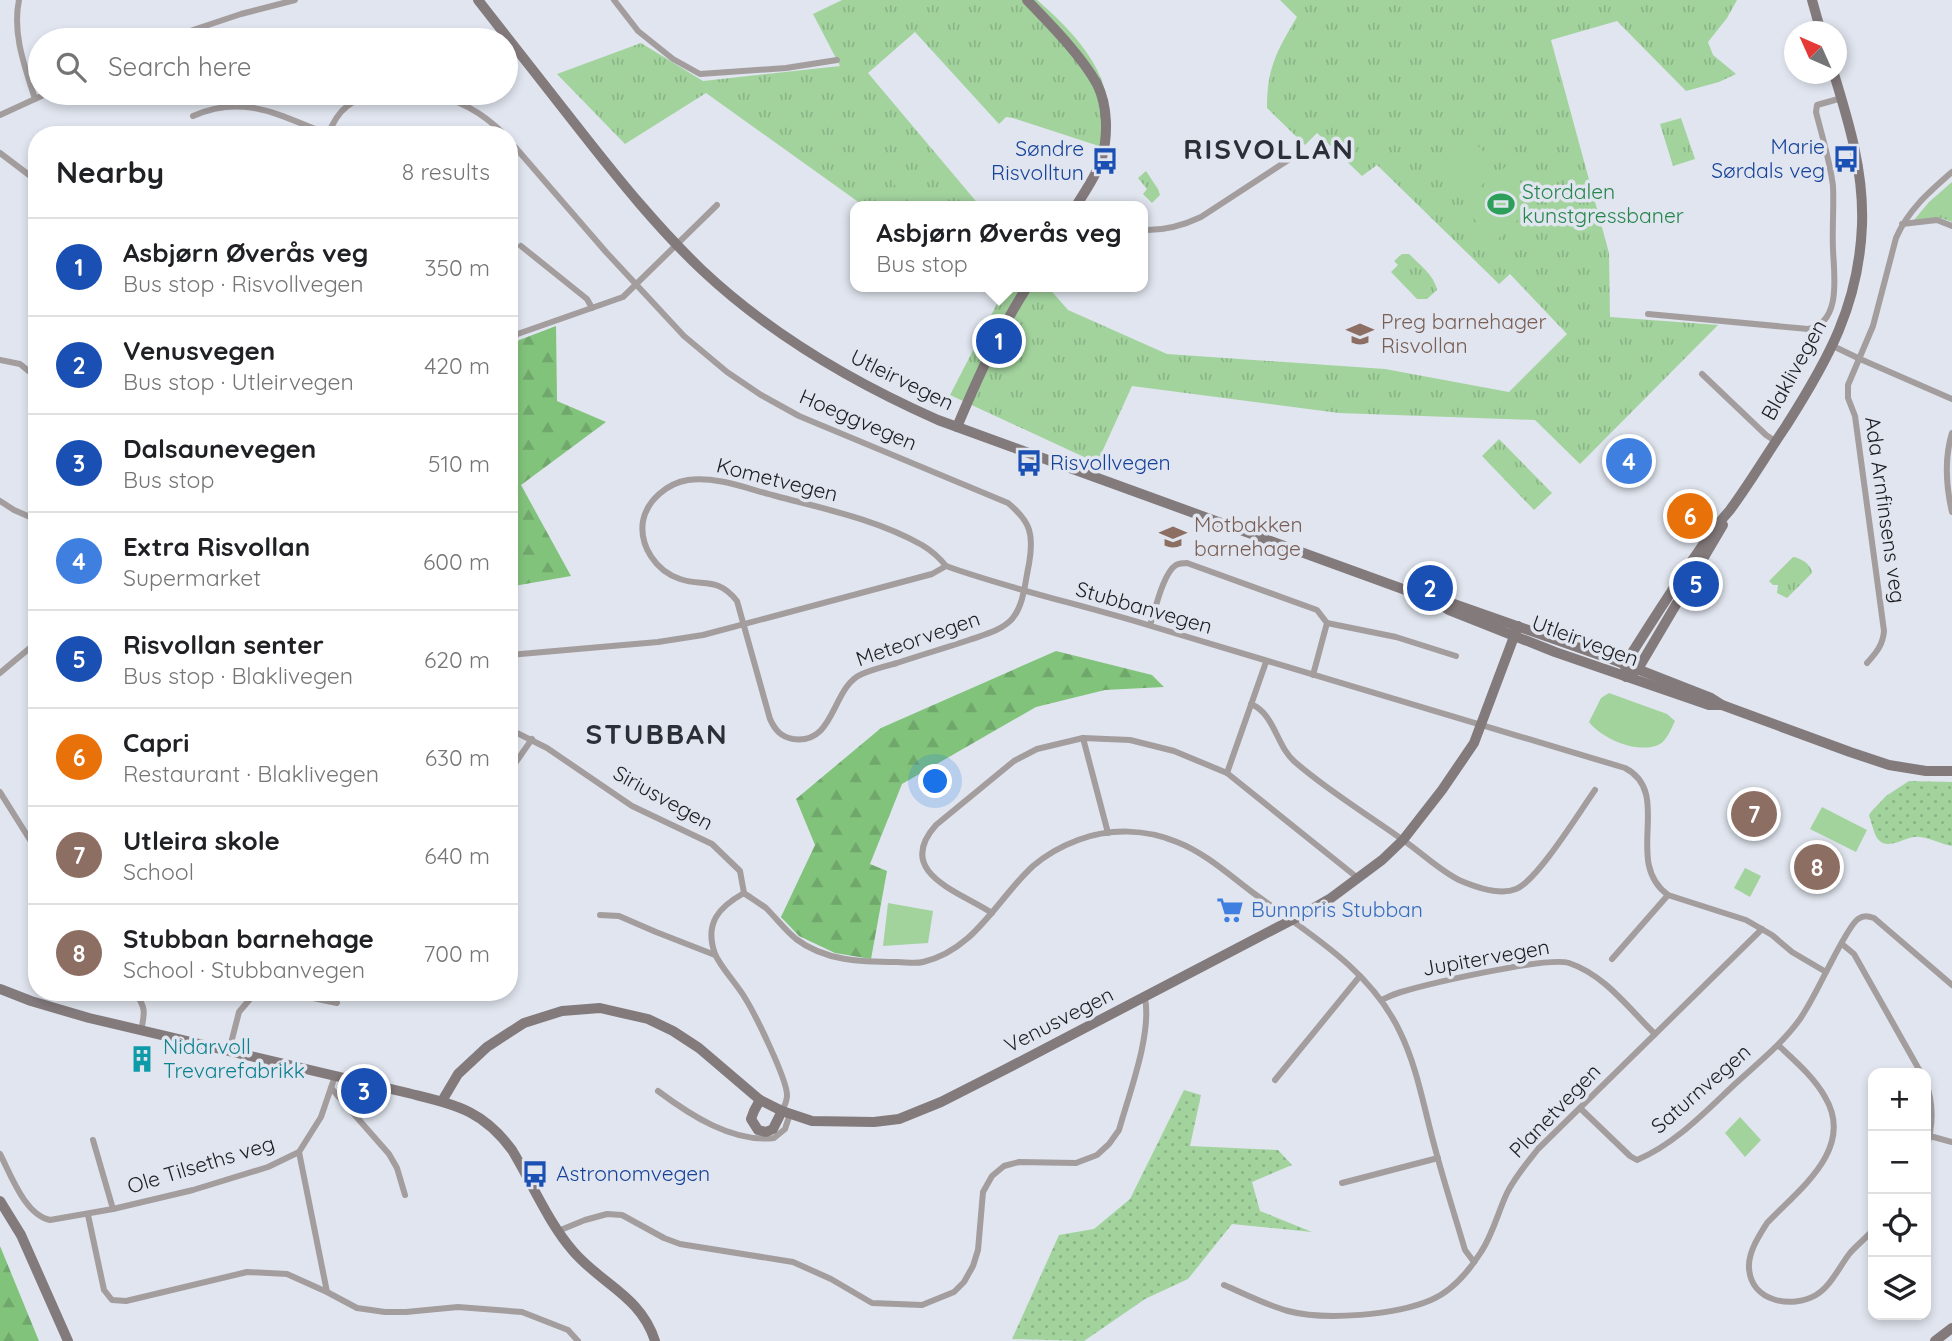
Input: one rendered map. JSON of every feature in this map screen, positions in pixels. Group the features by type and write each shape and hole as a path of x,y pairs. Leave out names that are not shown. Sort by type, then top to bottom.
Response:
{"main road":[{"name":"Utleirvegen","path":"478,0 500,28"},
{"path":"1027,0 1070,48 1097,84 1104,102 1106,134 1101,161 1079,201"},
{"path":"1812,0 1818,21"},
{"name":"Utleirvegen","path":"518,51 632,195 676,244 739,302 816,357 885,396 957,427 1438,603 1449,610 1625,664 1711,698 1722,705 1879,762 1905,768 1952,771"},
{"name":"Blaklivegen","path":"1625,664 1818,375 1833,346 1853,292 1859,259 1862,192 1858,161 1837,84"},
{"path":"957,427 977,377 1024,292"},
{"name":"Blaklivegen","path":"1626,677 1638,669 1731,509"},
{"name":"Utleirvegen","path":"1516,631 1626,677 1709,705 1722,705"},
{"name":"Venusvegen","path":"442,1101 458,1074 487,1046 524,1023 562,1011 600,1009 648,1019 673,1031 699,1048 760,1100 786,1113 812,1121 874,1122 899,1119 952,1096 1145,998 1331,898 1359,879 1403,840 1469,751 1516,631"},
{"path":"1625,664 1626,677"},
{"path":"0,989 28,999"},
{"path":"34,1001 141,1031 442,1101 473,1113 501,1136 558,1231 581,1259 637,1306 655,1341"},
{"path":"760,1100 751,1119 758,1129 766,1132 773,1129 786,1113"},
{"path":"0,1201 21,1235 68,1341"},
{"path":"1935,1341 1952,1328"}],"street":[{"path":"19,0 17,26 28,75"},
{"path":"199,28 295,0"},
{"path":"614,0 638,31 673,59 700,74 786,68 837,60"},
{"path":"1648,314 1808,329 1825,321 1835,286 1833,194 1816,113 1817,105 1842,98"},
{"path":"0,115 28,102"},
{"path":"332,126 338,114 348,105"},
{"path":"463,105 496,126"},
{"path":"193,116 217,107 244,106 306,126"},
{"name":"Hoeggvegen","path":"518,150 684,336 727,372 774,403 822,426 1008,503 1023,517 1032,539 1024,591"},
{"path":"0,153 28,174"},
{"path":"1148,230 1168,229 1201,217 1299,153"},
{"path":"1902,224 1916,204 1952,172"},
{"path":"518,335 623,298 716,205"},
{"path":"1902,224 1937,220 1952,226"},
{"name":"Ada Arnfinsens veg","path":"1867,663 1884,640 1884,631 1856,416 1848,398 1848,385 1876,316 1902,224"},
{"path":"521,246 587,299 593,307"},
{"path":"1833,346 1952,399"},
{"path":"0,360 20,364 28,371"},
{"path":"1702,374 1775,441"},
{"path":"1952,433 1946,470 1952,512"},
{"name":"Kometvegen","path":"744,625 737,601 731,593 708,582 681,580 666,572 652,559 646,547 643,520 656,496 669,486 684,480 718,481 844,514 921,545 939,556 946,566"},
{"path":"0,501 28,516"},
{"path":"1150,625 1167,575 1178,563 1187,563 1311,607 1317,610 1327,623 1396,637 1456,656"},
{"path":"518,654 658,642 703,635 932,574 946,566"},
{"name":"Stubbanvegen","path":"946,566 1625,768 1637,775 1647,795 1646,844 1650,874 1668,895"},
{"name":"Meteorvegen","path":"744,625 773,726 781,735 799,739 813,736 826,725 842,693 853,679 997,630 1012,619 1024,591"},
{"path":"1313,675 1327,623"},
{"path":"0,673 28,650"},
{"path":"1227,773 1266,662"},
{"path":"1251,704 1261,709 1292,760 1458,879 1493,891 1517,889 1532,878 1595,790"},
{"name":"Siriusvegen","path":"518,733 532,739 632,806 712,844 740,871 744,893"},
{"path":"1083,738 1108,833"},
{"path":"992,913 946,888 930,874 922,859 925,839 936,825 1014,761 1037,749 1083,738 1130,740 1156,746 1227,773 1359,879"},
{"path":"518,759 532,739"},
{"path":"0,792 28,837"},
{"path":"658,1091 690,1114 740,1136 774,1138 785,1129 788,1094 771,1051 746,999 715,955 712,936 714,918 729,902 744,893 765,907 795,938 820,954 868,962 922,962 950,951 977,931 1022,877 1048,855 1078,840 1108,833 1151,834 1179,842 1215,864 1303,927 1360,976 1381,1000 1400,1032 1418,1081 1465,1250 1474,1262"},
{"path":"1612,959 1668,895 1746,920 1826,972 1856,920 1861,917 1874,918 1952,985"},
{"path":"600,915 620,916 715,955"},
{"name":"Planetvegen","path":"1224,1285 1266,1304 1297,1313 1368,1314 1407,1308 1433,1299 1464,1274 1481,1252 1507,1194 1525,1164 1762,929"},
{"path":"1842,944 1854,954 1919,1068"},
{"name":"Jupitervegen","path":"1381,1000 1400,992 1456,979 1542,962 1567,962 1603,982 1655,1034"},
{"name":"Saturnvegen","path":"1580,1108 1637,1160 1667,1144 1778,1045 1805,1011 1826,972"},
{"path":"1275,1080 1360,976"},
{"path":"558,1231 607,1214 622,1215 680,1244 793,1262 831,1279 872,1303 922,1305 941,1298 954,1292 964,1282 973,1266 978,1250 983,1192 992,1177 1004,1166 1018,1162 1076,1163 1097,1155 1119,1130 1145,1028 1145,998"},
{"path":"140,1001 145,1015 141,1031"},
{"path":"229,1051 239,1013 249,1001"},
{"path":"327,1001 337,1003"},
{"path":"1778,1045 1826,1098 1831,1108 1833,1136 1829,1153 1822,1165 1767,1223 1761,1233 1749,1259 1752,1280 1761,1293 1775,1300 1790,1303 1810,1298 1826,1287 1868,1235"},
{"name":"Ole Tilseths veg","path":"0,1154 31,1210 43,1219 88,1215 193,1190 268,1167 299,1152 321,1117 335,1076"},
{"path":"331,1088 389,1154 397,1168 405,1195"},
{"path":"1931,1136 1952,1142"},
{"name":"Ole Tilseths veg","path":"93,1140 113,1209"},
{"name":"Ole Tilseths veg","path":"299,1152 327,1292"},
{"path":"1342,1182 1438,1158"},
{"path":"88,1215 104,1290 112,1300 126,1301 247,1272 287,1274 357,1308 406,1312 458,1307 522,1312 568,1330 578,1341"}],"green space":[{"path":"842,0 1037,0 1070,32 1097,69 1108,103 1102,147 1013,118 1006,117 999,124 915,32 868,73 976,201 857,201 706,93 625,144 557,74 641,43 703,81 840,66 813,14"},
{"path":"1280,0 1737,0 1708,42 1713,55 1736,74 1719,82 1686,91 1617,21 1551,40 1609,253 1610,317 1718,325 1580,464 1535,420 1339,413 1132,386 1097,463 950,395 998,302 985,292 1052,292 1068,310 1167,354 1385,369 1509,392 1567,334 1510,274 1499,284 1377,165 1362,176 1317,133 1305,145 1267,108 1274,60 1297,17"},
{"path":"1681,118 1695,159 1673,166 1660,124"},
{"path":"1475,143 1492,160 1480,172 1463,155"},
{"path":"1459,156 1485,182 1465,202 1439,177"},
{"name":"Stordalen kunstgressbaner","path":"1505,167 1538,200 1496,241 1464,209"},
{"path":"904,170 933,200 910,201 892,182"},
{"path":"1146,171 1160,195 1152,203 1143,194 1147,189 1138,178"},
{"path":"1952,182 1952,222 1941,218 1914,220 1929,202"},
{"path":"1402,254 1409,254 1433,280 1437,290 1427,299 1417,299 1391,272 1398,265 1394,261"},
{"path":"556,326 557,401 606,422 521,485 571,576 518,585 518,341"},
{"path":"1499,439 1552,493 1534,510 1482,456"},
{"path":"1793,557 1805,562 1812,573 1787,598 1777,593 1778,585 1769,581"},
{"path":"1056,651 1152,675 1164,687 1105,690 1036,707 902,784 870,864 887,871 871,959 835,953 799,936 781,917 815,845 796,799 881,728"},
{"path":"1609,693 1667,714 1675,721 1665,740 1660,744 1642,748 1622,744 1595,728 1589,722 1601,698"},
{"path":"1909,781 1952,782 1952,846 1919,837 1892,844 1881,842 1877,838 1870,813 1886,796"},
{"path":"1822,807 1867,830 1856,852 1810,829"},
{"path":"1745,868 1761,876 1750,897 1734,888"},
{"path":"888,903 933,911 928,943 883,946"},
{"path":"1184,1090 1201,1095 1190,1146 1278,1150 1292,1165 1252,1182 1260,1211 1312,1232 1232,1224 1188,1279 1145,1299 1084,1341 1012,1339 1059,1235 1094,1229 1130,1199"},
{"path":"1740,1117 1761,1140 1745,1157 1725,1133"},
{"path":"0,1246 39,1341 0,1341"}],"place":[{"name":"Marie Sørdals veg","path":"1846,159"},
{"name":"Søndre Risvolltun","path":"1105,161"},
{"name":"Stordalen kunstgressbaner","path":"1501,204"},
{"name":"Preg barnehager Risvollan","path":"1360,334"},
{"name":"Asbjørn Øverås veg","path":"999,341"},
{"name":"Extra Risvollan","path":"1629,461"},
{"name":"Risvollvegen","path":"1029,463"},
{"name":"Capri","path":"1690,516"},
{"name":"Motbakken barnehage","path":"1173,537"},
{"name":"Risvollan senter","path":"1696,584"},
{"name":"Venusvegen","path":"1430,588"},
{"name":"Utleira skole","path":"1754,814"},
{"name":"Stubban barnehage","path":"1817,867"},
{"name":"Bunnpris Stubban","path":"1230,910"},
{"name":"Nidarvoll Trevarefabrikk","path":"142,1059"},
{"name":"Dalsaunevegen","path":"364,1091"},
{"name":"Astronomvegen","path":"535,1174"}],"district":[{"name":"RISVOLLAN","path":"1269,149"},
{"name":"STUBBAN","path":"657,734"}]}
